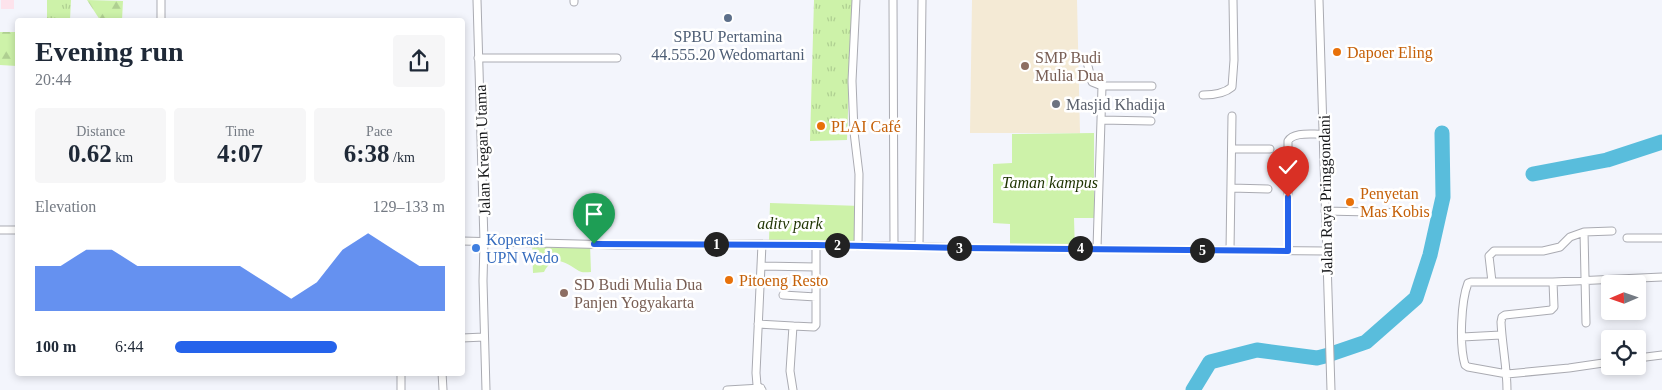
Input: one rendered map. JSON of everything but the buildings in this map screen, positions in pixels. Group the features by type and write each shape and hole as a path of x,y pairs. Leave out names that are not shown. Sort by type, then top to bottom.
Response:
{"street":[{"path":"161,0 161,18"},
{"name":"Jalan Kregan Utama","path":"476,0 484,242 486,390"},
{"path":"856,0 852,81 854,132 859,174 858,246"},
{"path":"920,246 922,0"},
{"path":"1203,95 1228,91 1232,87 1234,51 1233,0"},
{"name":"Jalan Raya Pringgondani","path":"1320,0 1324,211 1331,390"},
{"path":"893,1 894,246"},
{"path":"478,58 617,58"},
{"path":"1087,62 1092,82 1102,86 1152,86"},
{"path":"1097,248 1102,86"},
{"path":"1230,250 1232,116"},
{"path":"1101,120 1151,120"},
{"path":"1288,251 1288,140 1293,135 1324,134"},
{"path":"1232,149 1270,150"},
{"path":"1231,188 1268,189"},
{"path":"1324,211 1416,214"},
{"path":"0,230 15,230"},
{"path":"1492,282 1489,257 1492,252 1497,250 1553,250 1560,247 1576,234 1603,230 1612,231"},
{"path":"1584,232 1586,323"},
{"path":"1627,238 1662,238"},
{"path":"465,241 618,245 762,244 962,248 1326,251"},
{"path":"761,389 757,386 756,373 762,244"},
{"path":"758,324 816,326 816,245"},
{"path":"761,266 816,267"},
{"path":"1601,363 1507,374 1468,367 1465,364 1462,337 1462,306 1465,299 1466,284 1471,282 1585,282 1662,277"},
{"path":"1507,390 1507,374 1501,335 1502,318 1505,314 1550,310 1553,308 1554,282"},
{"path":"783,295 816,297"},
{"path":"792,390 793,383 790,372 793,326"},
{"path":"1462,337 1501,335"},
{"path":"465,338 484,337"},
{"path":"1646,357 1662,354"},
{"path":"401,376 401,390"},
{"path":"442,376 443,390"},
{"path":"727,390 761,389"}],"shaded area":[{"path":"1,0 14,0 14,9 1,9"},
{"name":"SMP Budi Mulia Dua","path":"972,0 1077,0 1080,133 970,133"}],"green space":[{"path":"47,0 71,0 70,18 47,18"},
{"path":"87,0 123,1 122,18 99,18"},
{"path":"814,0 852,0 847,140 810,141"},
{"path":"0,32 15,32 15,66 0,65"},
{"name":"Taman kampus","path":"1094,133 1094,218 1074,218 1075,253 1010,252 1010,224 993,223 993,164 1012,163 1012,134"},
{"name":"aditv park","path":"770,203 861,206 860,245 769,242"},
{"path":"532,242 590,244 591,272 580,272 565,263 556,261 548,266 544,272 533,273"}],"waterway":[{"path":"1193,390 1210,362 1257,350 1317,358 1366,342 1416,298 1430,255 1443,197 1442,133"},
{"path":"1533,174 1607,160 1662,142"}],"place":[{"name":"SPBU Pertamina 44.555.20 Wedomartani","path":"728,18"},
{"name":"Dapoer Eling","path":"1337,52"},
{"name":"SMP Budi Mulia Dua","path":"1025,66"},
{"name":"Masjid Khadija","path":"1056,104"},
{"name":"PLAI Café","path":"821,126"},
{"name":"Penyetan Mas Kobis","path":"1350,202"},
{"name":"Koperasi UPN Wedo","path":"476,248"},
{"name":"Pitoeng Resto","path":"729,280"},
{"name":"SD Budi Mulia Dua Panjen Yogyakarta","path":"564,293"}],"route":[{"path":"594,244 762,244 1288,251 1288,197"}]}
